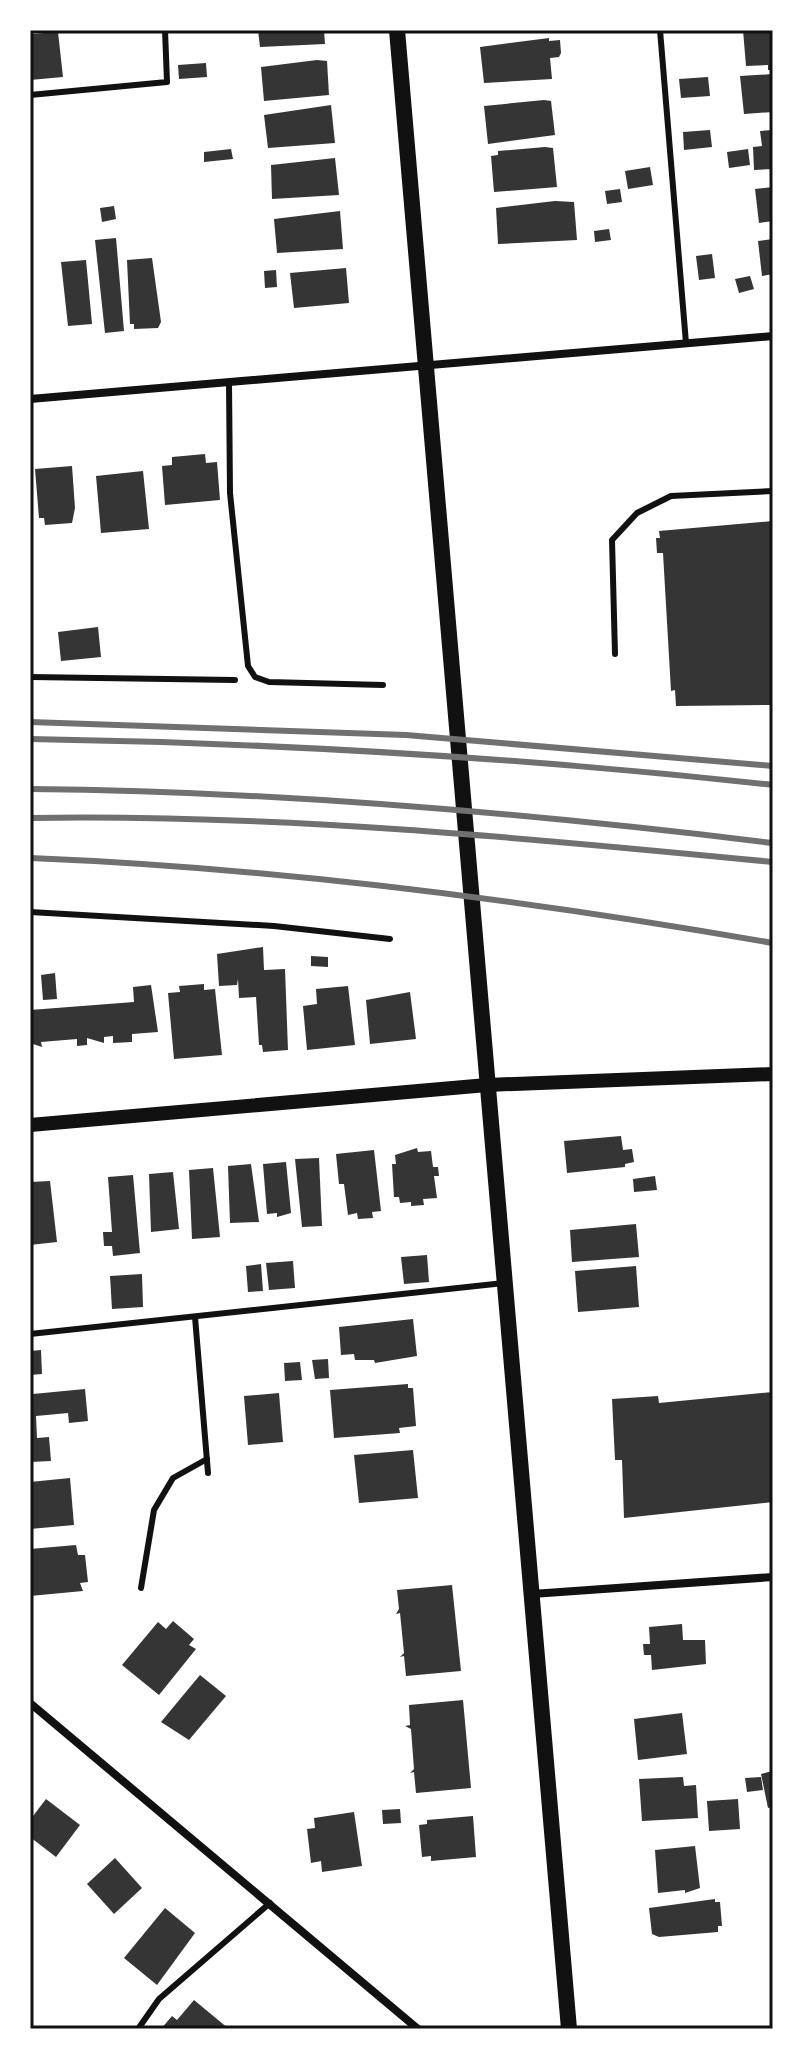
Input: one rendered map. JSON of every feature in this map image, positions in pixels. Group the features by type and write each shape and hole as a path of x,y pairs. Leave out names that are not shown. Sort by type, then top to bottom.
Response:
{"main road":[{"path":"397,30 569,2029"}],"street":[{"path":"30,399 773,336"},
{"path":"30,1125 487,1085 773,1074"},
{"path":"532,1594 773,1577"},
{"path":"30,1703 418,2029"}],"lane":[{"path":"30,95 167,82 165,30"},
{"path":"660,30 686,343"},
{"path":"229,383 230,493 248,666 255,677 269,682 383,685"},
{"path":"615,654 612,540 637,513 671,496 773,491"},
{"path":"30,677 235,680"},
{"path":"30,912 274,926 390,939"},
{"path":"30,1334 504,1283"},
{"path":"195,1317 208,1473"},
{"path":"141,1588 154,1510 173,1478 207,1459"},
{"path":"138,2029 159,1999 270,1903"}],"building":[{"path":"258,30 324,30 325,44 260,47"},
{"path":"743,30 773,30 773,70 768,70 768,65 746,66"},
{"path":"58,32 63,77 30,80 32,34"},
{"path":"549,38 549,41 560,40 561,53 559,57 550,58 552,79 484,83 480,47"},
{"path":"327,61 329,95 264,101 261,67"},
{"path":"206,63 207,77 179,79 178,65"},
{"path":"773,74 773,112 744,114 740,76"},
{"path":"708,77 710,96 681,98 679,79"},
{"path":"551,101 555,135 488,144 484,106"},
{"path":"331,105 335,143 268,148 264,115"},
{"path":"710,130 712,147 684,150 683,132"},
{"path":"773,130 773,169 754,170 753,147 762,146 760,131"},
{"path":"553,148 557,187 494,192 491,156 498,155 498,151"},
{"path":"231,149 233,159 204,162 204,152"},
{"path":"748,149 750,165 729,168 727,152"},
{"path":"335,158 339,195 272,199 271,165"},
{"path":"650,167 653,185 628,189 625,171"},
{"path":"773,187 773,221 759,223 755,189"},
{"path":"620,189 622,202 607,204 605,191"},
{"path":"555,201 574,202 577,240 498,244 496,208"},
{"path":"114,206 116,219 102,222 100,208"},
{"path":"340,211 343,249 277,253 274,219"},
{"path":"609,229 611,240 595,242 594,231"},
{"path":"116,238 124,331 105,333 95,240"},
{"path":"773,239 773,274 762,276 758,241"},
{"path":"712,254 715,278 699,280 696,256"},
{"path":"152,258 161,322 158,328 134,329 134,324 130,324 127,260"},
{"path":"86,260 92,324 68,326 61,262"},
{"path":"346,268 349,303 294,308 290,273"},
{"path":"276,270 277,287 265,288 264,271"},
{"path":"750,276 754,289 739,293 735,279"},
{"path":"205,454 206,463 217,462 220,500 165,505 162,466 172,465 172,457"},
{"path":"72,466 75,508 72,523 45,525 44,518 39,518 35,469"},
{"path":"143,471 149,529 101,533 96,476"},
{"path":"773,521 773,705 676,706 675,690 671,691 663,553 657,553 659,531"},
{"path":"98,627 101,657 61,661 58,632"},
{"path":"263,947 264,970 285,969 288,1050 263,1052 262,1045 259,1045 256,997 239,998 238,979 237,985 219,986 217,954"},
{"path":"311,956 328,957 328,967 311,966"},
{"path":"55,973 57,999 43,1000 41,975"},
{"path":"204,984 204,990 215,989 222,1055 174,1059 168,993 180,992 179,986"},
{"path":"151,985 158,1032 132,1034 132,1042 113,1043 113,1036 104,1037 104,1043 87,1038 87,1045 77,1046 77,1039 41,1042 42,1047 30,1043 30,1010 134,1002 133,987"},
{"path":"348,986 355,1045 307,1050 303,1006 317,1004 316,989"},
{"path":"410,992 416,1039 370,1044 366,1000"},
{"path":"621,1136 623,1150 632,1149 634,1162 625,1164 625,1167 567,1173 564,1141"},
{"path":"417,1148 418,1152 431,1151 433,1167 438,1167 439,1176 434,1176 437,1198 423,1199 424,1205 411,1206 411,1202 400,1203 399,1197 394,1197 392,1164 396,1164 395,1155"},
{"path":"374,1150 381,1211 372,1212 373,1218 358,1219 357,1213 348,1215 344,1184 339,1184 336,1154"},
{"path":"319,1158 322,1226 302,1227 295,1159"},
{"path":"286,1162 291,1213 277,1217 277,1213 267,1214 263,1164"},
{"path":"251,1164 259,1222 230,1223 228,1166"},
{"path":"213,1168 220,1237 192,1239 189,1170"},
{"path":"173,1172 179,1229 151,1232 149,1174"},
{"path":"133,1175 140,1253 113,1256 112,1246 104,1246 103,1232 112,1232 108,1177"},
{"path":"655,1176 657,1190 634,1192 633,1179"},
{"path":"50,1181 57,1242 30,1245 30,1182"},
{"path":"636,1224 639,1257 572,1262 570,1230"},
{"path":"427,1255 429,1282 404,1284 401,1257"},
{"path":"293,1261 295,1288 269,1290 266,1263"},
{"path":"261,1264 263,1291 248,1292 246,1266"},
{"path":"636,1266 639,1307 578,1312 575,1271"},
{"path":"142,1274 143,1307 112,1309 110,1276"},
{"path":"413,1319 417,1356 375,1363 374,1360 355,1360 354,1354 341,1355 339,1327"},
{"path":"41,1350 42,1374 30,1375 30,1351"},
{"path":"328,1359 329,1378 315,1379 312,1360"},
{"path":"300,1362 302,1380 285,1381 284,1363"},
{"path":"30,1382 33,1394 85,1389 88,1421 69,1423 68,1413 36,1416 37,1438 49,1437 51,1461 30,1462"},
{"path":"408,1384 408,1388 413,1388 416,1426 399,1428 400,1433 334,1438 330,1390"},
{"path":"773,1392 773,1502 624,1518 622,1460 615,1460 612,1399 658,1396 659,1403"},
{"path":"279,1393 283,1442 248,1445 244,1396"},
{"path":"413,1450 418,1498 359,1503 354,1455"},
{"path":"70,1478 74,1525 30,1529 30,1482"},
{"path":"76,1545 78,1555 85,1555 88,1582 80,1583 83,1591 30,1596 30,1549"},
{"path":"452,1585 461,1671 406,1676 404,1656 400,1657 404,1653 400,1613 396,1614 399,1609 397,1590"},
{"path":"173,1621 194,1639 189,1645 196,1649 159,1695 122,1665 158,1622 166,1629"},
{"path":"682,1624 683,1640 705,1640 706,1664 652,1670 651,1655 644,1655 643,1644 650,1644 649,1627"},
{"path":"200,1675 226,1696 189,1740 161,1722"},
{"path":"463,1700 471,1788 416,1793 414,1772 410,1773 414,1769 411,1729 405,1726 410,1725 409,1705"},
{"path":"682,1713 687,1754 638,1760 634,1719"},
{"path":"772,1771 773,1807 768,1808 761,1774"},
{"path":"683,1777 684,1786 696,1785 698,1818 642,1821 639,1779"},
{"path":"761,1777 763,1790 747,1792 745,1778"},
{"path":"46,1799 80,1825 56,1857 30,1837 30,1820"},
{"path":"738,1799 740,1829 709,1831 707,1801"},
{"path":"400,1809 401,1823 383,1824 382,1810"},
{"path":"354,1812 362,1866 322,1872 321,1861 311,1863 307,1829 315,1828 314,1818"},
{"path":"473,1816 476,1857 431,1861 431,1856 422,1857 419,1825 427,1824 427,1820"},
{"path":"695,1846 700,1888 685,1893 685,1890 658,1893 655,1850"},
{"path":"115,1858 142,1888 114,1914 87,1884"},
{"path":"715,1899 715,1902 720,1902 722,1926 718,1926 718,1932 659,1937 652,1934 649,1908"},
{"path":"165,1908 195,1933 157,1985 124,1958"},
{"path":"194,2000 229,2029 161,2029 172,2016 177,2020"}],"railway":[{"path":"30,722 406,735 773,766"},
{"path":"30,739 402,753 773,785"},
{"path":"30,789 309,799 588,822 773,843"},
{"path":"30,818 309,824 495,836 773,862"},
{"path":"30,858 217,869 403,888 588,913 773,943"}]}
